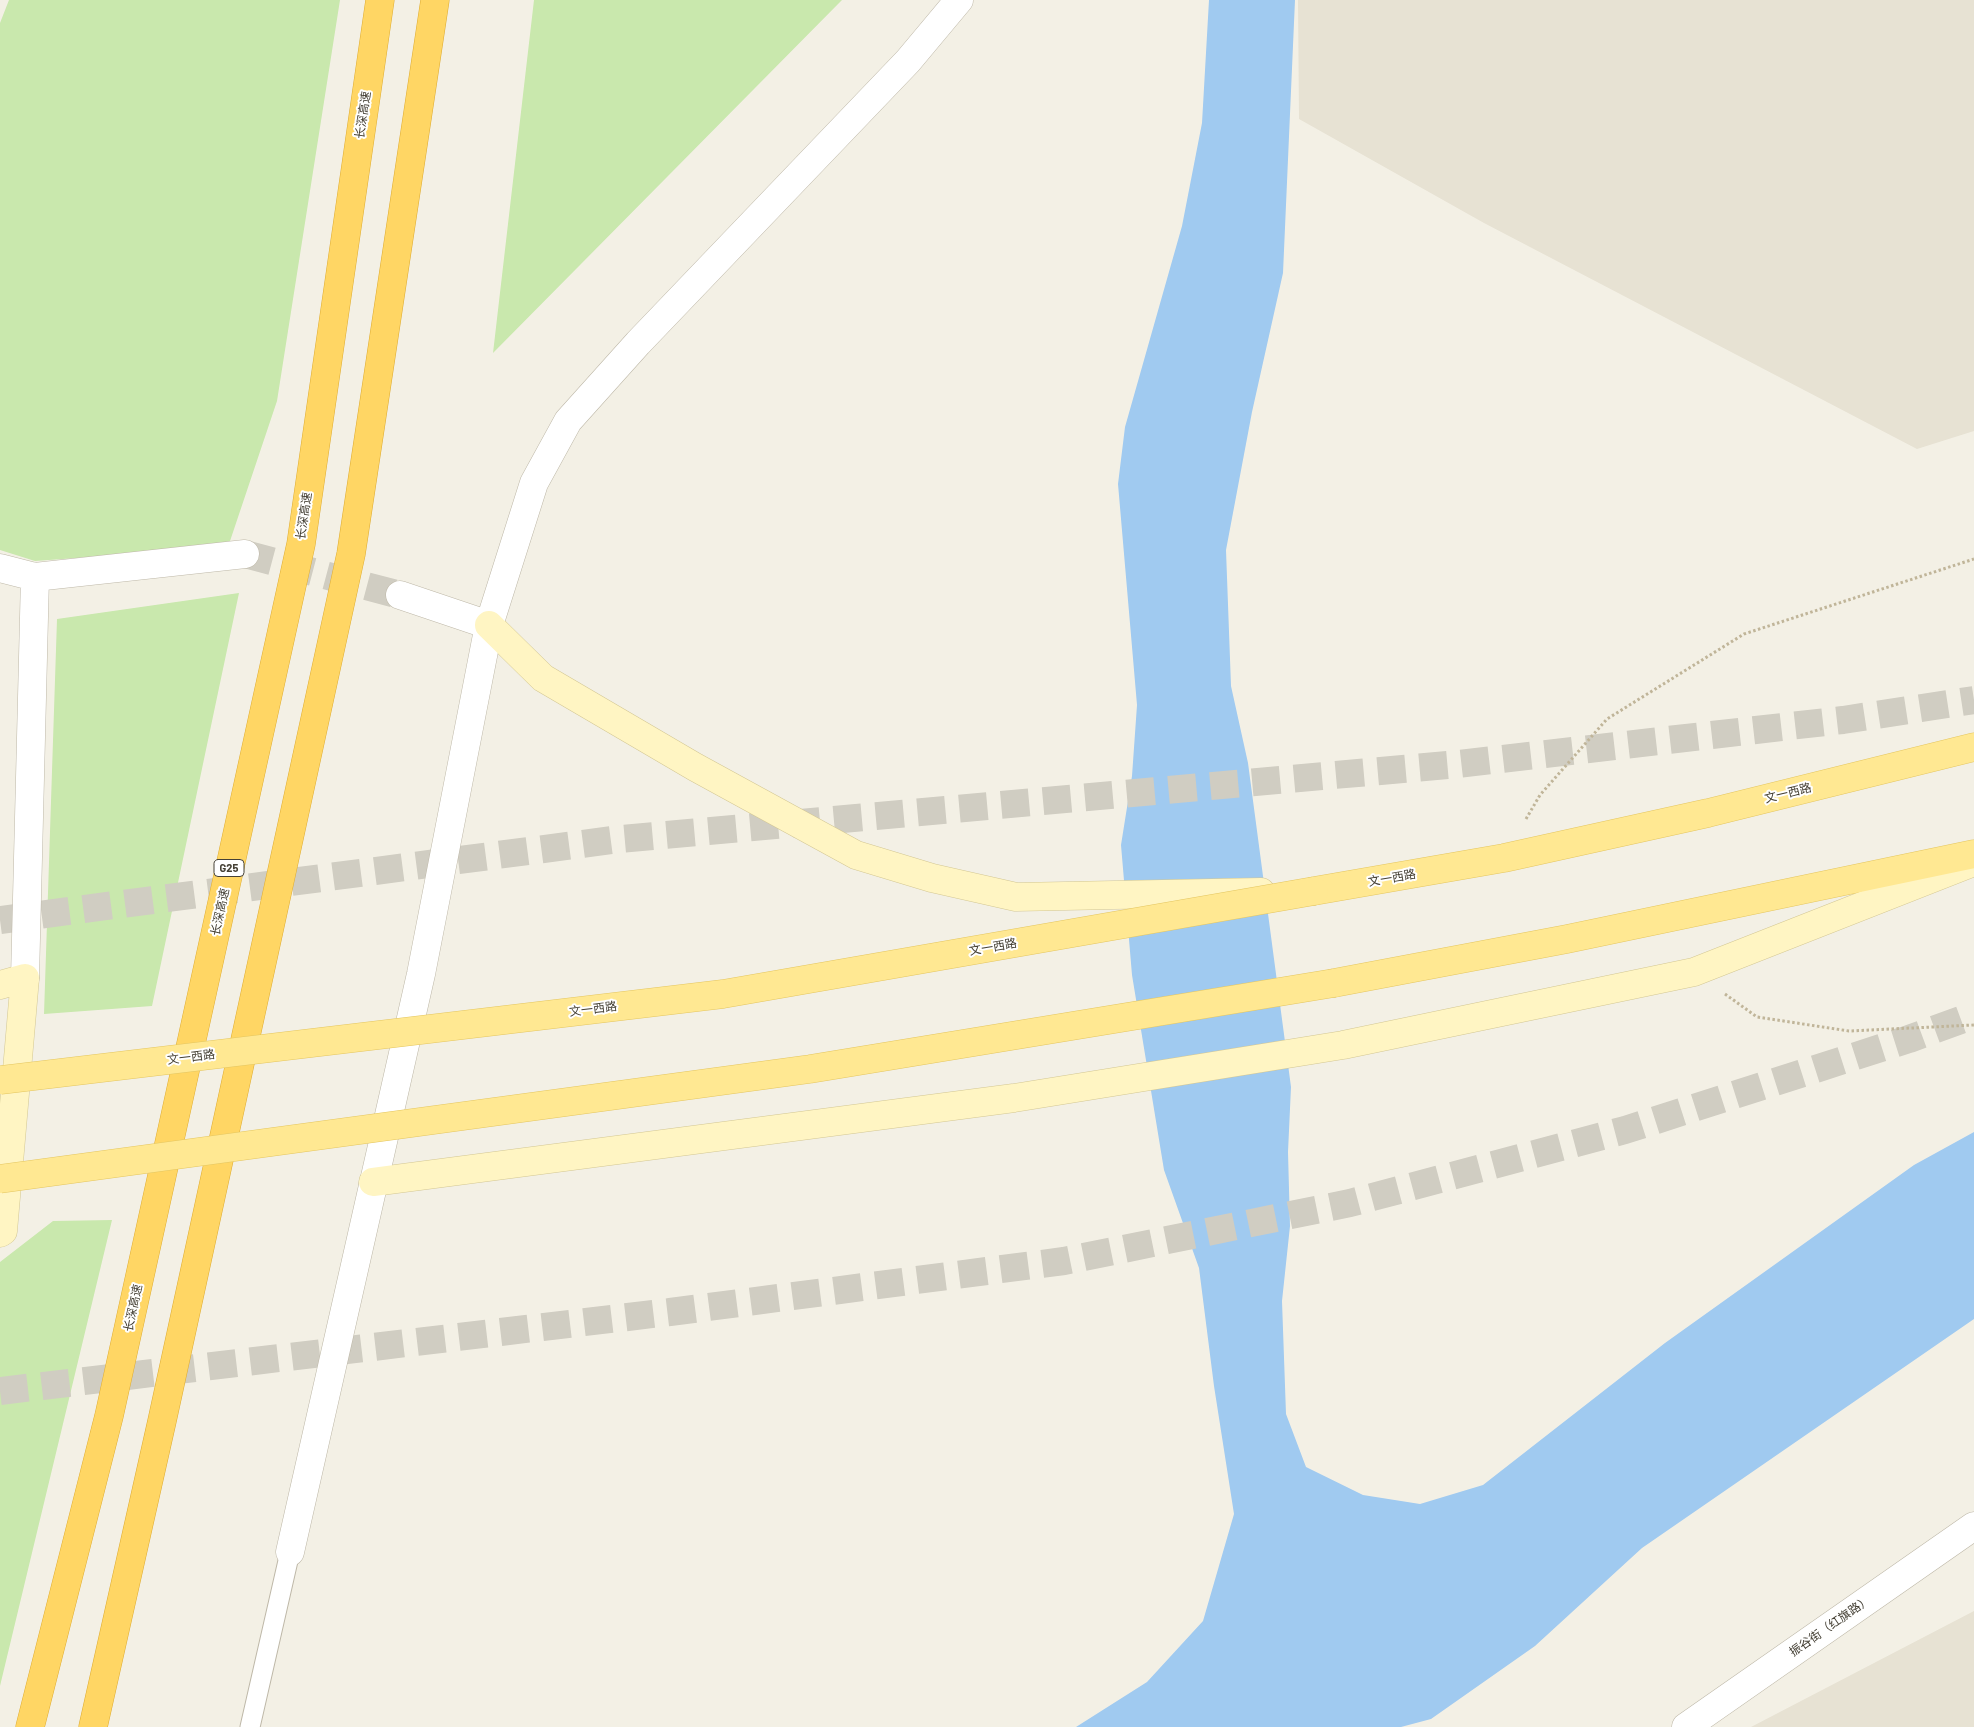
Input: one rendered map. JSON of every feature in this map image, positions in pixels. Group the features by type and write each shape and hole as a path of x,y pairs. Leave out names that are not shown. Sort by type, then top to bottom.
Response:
{"highway":[{"name":"长深高速","path":"30,1727 109,1416 301,544 380,0"},
{"path":"93,1727 162,1422 351,554 435,0"}],"main road":[{"path":"489,625 543,678 695,767 856,855 932,878 1016,897 1314,891"},
{"name":"文一西路","path":"0,1080 723,994 1504,858 1708,813 1974,747"},
{"path":"0,1179 810,1069 1334,983 1567,939 1974,854"},
{"path":"373,1182 1014,1098 1343,1045 1694,972 1974,862"},
{"path":"0,1233 3,1231 13,981"}],"street":[{"path":"290,1552 421,974 489,625 534,483 568,421 638,342 908,61 959,0"},
{"path":"0,568 35,577 245,554"},
{"path":"13,981 35,577"},
{"path":"400,595 489,625"},
{"name":"振谷街（红旗路）","path":"1686,1727 1974,1526"}],"lane":[{"path":"250,1727 290,1552"}],"path":[{"path":"1504,858 1540,795 1607,719 1744,634 1974,559"},
{"path":"1694,972 1757,1017 1849,1031 1974,1025"}],"shaded area":[{"path":"1298,0 1974,0 1974,431 1917,449 1484,223 1299,119"},
{"path":"1974,1611 1974,1727 1751,1727"}],"green space":[{"path":"9,0 340,0 277,401 228,547 35,561 0,550 0,23"},
{"path":"534,0 842,0 493,353"},
{"path":"239,593 152,1006 44,1014 57,619"},
{"path":"112,1220 0,1686 0,1262 53,1221"}],"water":[{"path":"1209,0 1295,0 1283,273 1252,412 1226,550 1231,686 1248,763 1291,1087 1288,1152 1290,1226 1282,1301 1286,1414 1306,1467 1363,1495 1420,1504 1483,1485 1665,1343 1914,1165 1974,1132 1974,1319 1642,1548 1535,1646 1431,1719 1401,1727 1076,1727 1147,1682 1203,1621 1234,1514 1214,1386 1199,1268 1164,1170 1132,975 1121,845 1132,776 1137,705 1118,484 1125,427 1182,226 1202,123"}],"tunnel":[{"path":"245,554 400,595"},
{"path":"0,920 620,839 1458,764 1843,720 1974,700"},
{"path":"0,1391 670,1312 1064,1261 1350,1203 1625,1130 1909,1039 1974,1015"}]}
